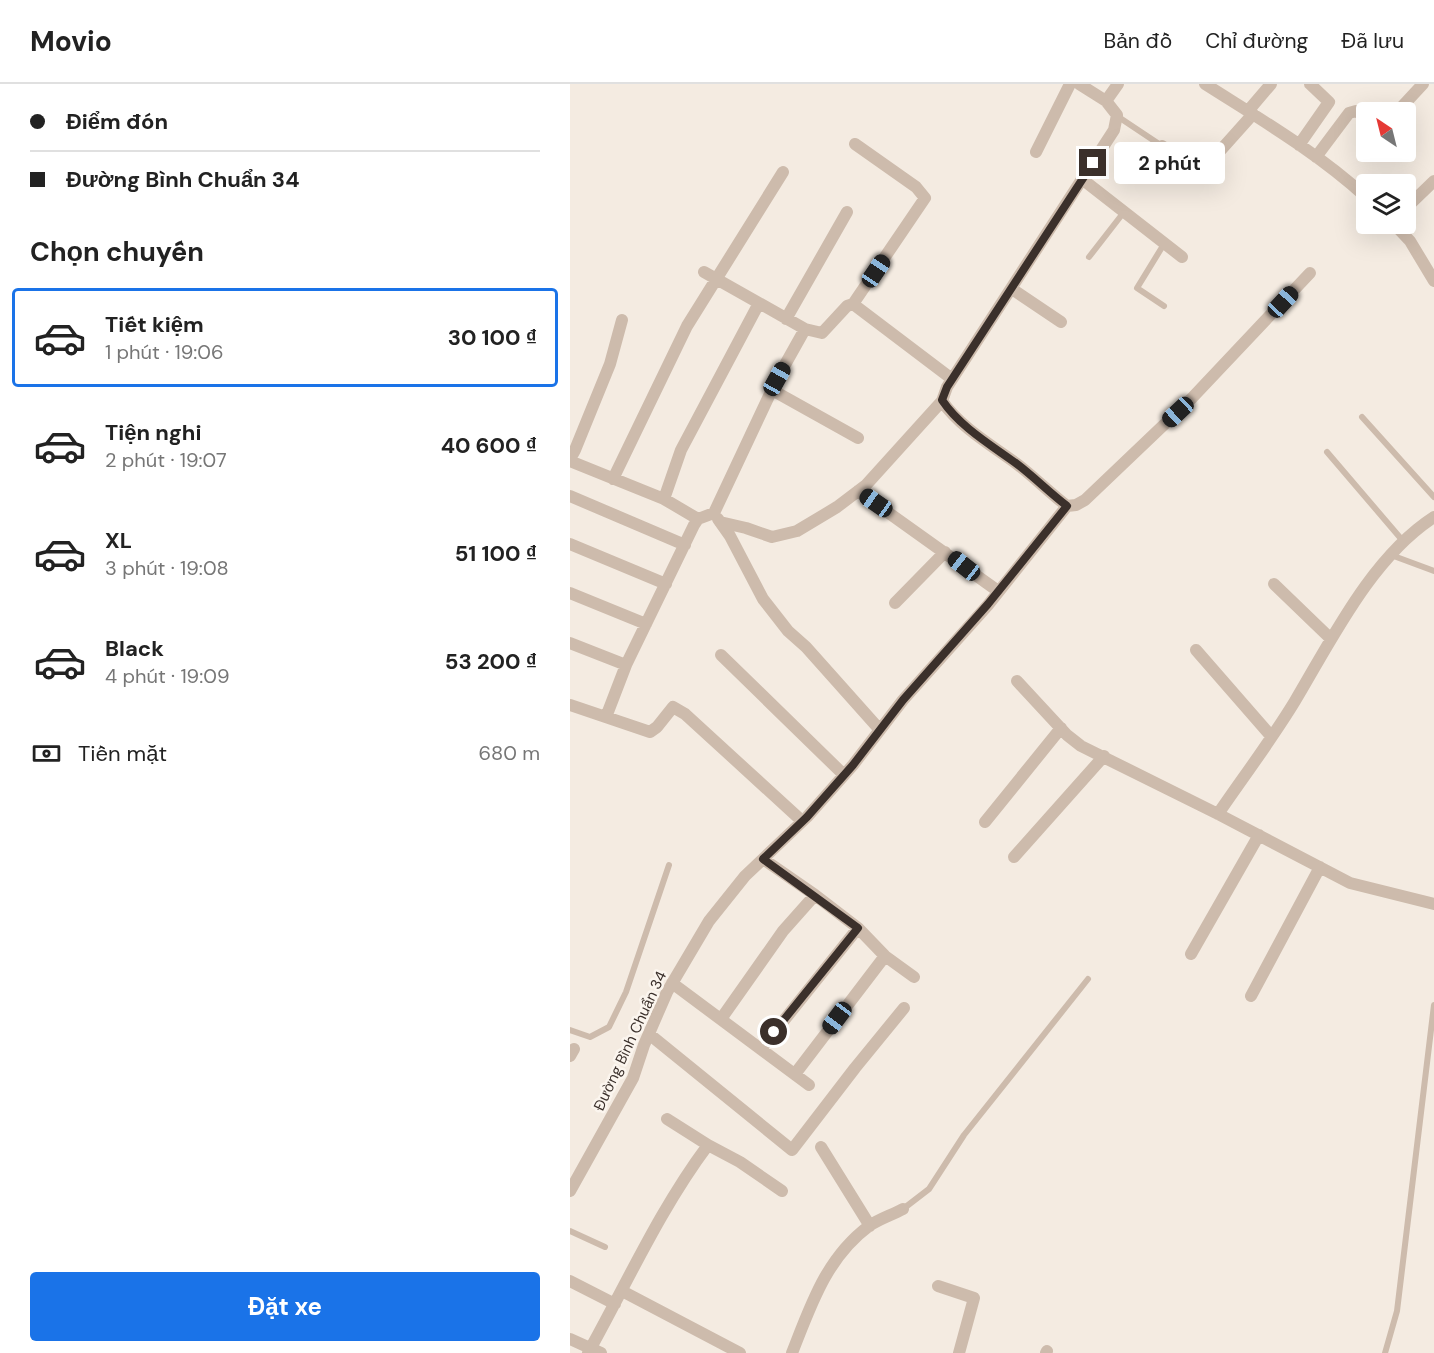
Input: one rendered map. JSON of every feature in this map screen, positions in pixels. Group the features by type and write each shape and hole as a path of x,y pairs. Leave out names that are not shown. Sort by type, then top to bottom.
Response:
{"street":[{"path":"1036,152 1070,84"},
{"path":"622,320 610,364 570,460 664,499 698,519 717,518 772,537 797,531 837,507 866,485 942,400 952,379 1114,130 1117,115 1107,101 1079,84"},
{"path":"1107,101 1118,84"},
{"path":"1205,84 1299,145 1356,188"},
{"path":"1162,146 1202,171 1271,84"},
{"path":"1299,145 1329,102 1310,84"},
{"path":"1406,102 1423,84"},
{"path":"1316,157 1349,113 1356,111"},
{"path":"704,272 805,329 822,333 847,306 853,304 925,198 916,187 855,144"},
{"path":"614,479 687,326 783,171"},
{"path":"1082,179 1182,257"},
{"path":"1416,199 1434,182"},
{"path":"786,319 847,212"},
{"path":"1403,234 1431,264 1434,281"},
{"path":"942,400 953,414 981,438 1019,465 1067,506 1076,505 1085,500 1184,406 1310,273"},
{"path":"1012,289 1061,322"},
{"path":"664,499 681,450 759,303"},
{"path":"853,304 952,379"},
{"path":"717,518 772,390 805,329"},
{"path":"772,390 858,438"},
{"path":"858,491 998,591"},
{"path":"570,496 685,545"},
{"name":"Đường Bình Chuẩn 34","path":"570,1191 633,1078 649,1034 672,983 709,921 745,876 802,821 844,775 903,700 988,604 1067,506"},
{"path":"1218,814 1294,702 1360,594 1403,541 1434,517"},
{"path":"717,518 730,536 763,599 788,631 806,647 880,730"},
{"path":"606,717 626,665 698,519"},
{"path":"570,544 666,584"},
{"path":"895,603 945,552"},
{"path":"1274,584 1331,639"},
{"path":"570,593 646,624"},
{"path":"570,643 626,665"},
{"path":"1196,650 1271,736"},
{"path":"721,656 844,775"},
{"path":"1017,681 1081,746 1350,883 1434,904"},
{"path":"570,705 650,732 673,707 685,714 802,821"},
{"path":"985,822 1061,728"},
{"path":"1014,857 1104,756"},
{"path":"1191,954 1258,835"},
{"path":"763,859 858,928 885,956 914,977"},
{"path":"1251,996 1320,867"},
{"path":"721,1019 783,931 815,895"},
{"path":"761,1049 858,928"},
{"path":"795,1074 885,956"},
{"path":"672,983 809,1085"},
{"path":"649,1034 792,1150 904,1008"},
{"path":"667,1119 740,1162 782,1191"},
{"path":"570,1339 594,1351 615,1304 652,1235 694,1163 708,1145"},
{"path":"821,1147 870,1226"},
{"path":"792,1353 814,1295 832,1264 870,1226 903,1209"},
{"path":"570,1281 615,1304"},
{"path":"938,1286 974,1298 958,1353"},
{"path":"622,1291 740,1353"}],"lane":[{"path":"1117,115 1162,146"},
{"path":"1089,257 1125,212"},
{"path":"1164,243 1137,288 1164,306"},
{"path":"1362,417 1434,497"},
{"path":"1327,452 1403,541"},
{"path":"1391,555 1434,571"},
{"path":"570,1030 590,1037 609,1027 626,992 669,865"},
{"path":"903,1209 929,1189 964,1135 1088,979"},
{"path":"1385,1353 1396,1311 1434,1005"},
{"path":"570,1231 605,1248"}],"route":[{"path":"774,1032 858,928 763,859 807,817 853,765 903,700 988,604 1067,506 1019,465 981,438 953,414 942,400 947,387 1093,163"}]}
